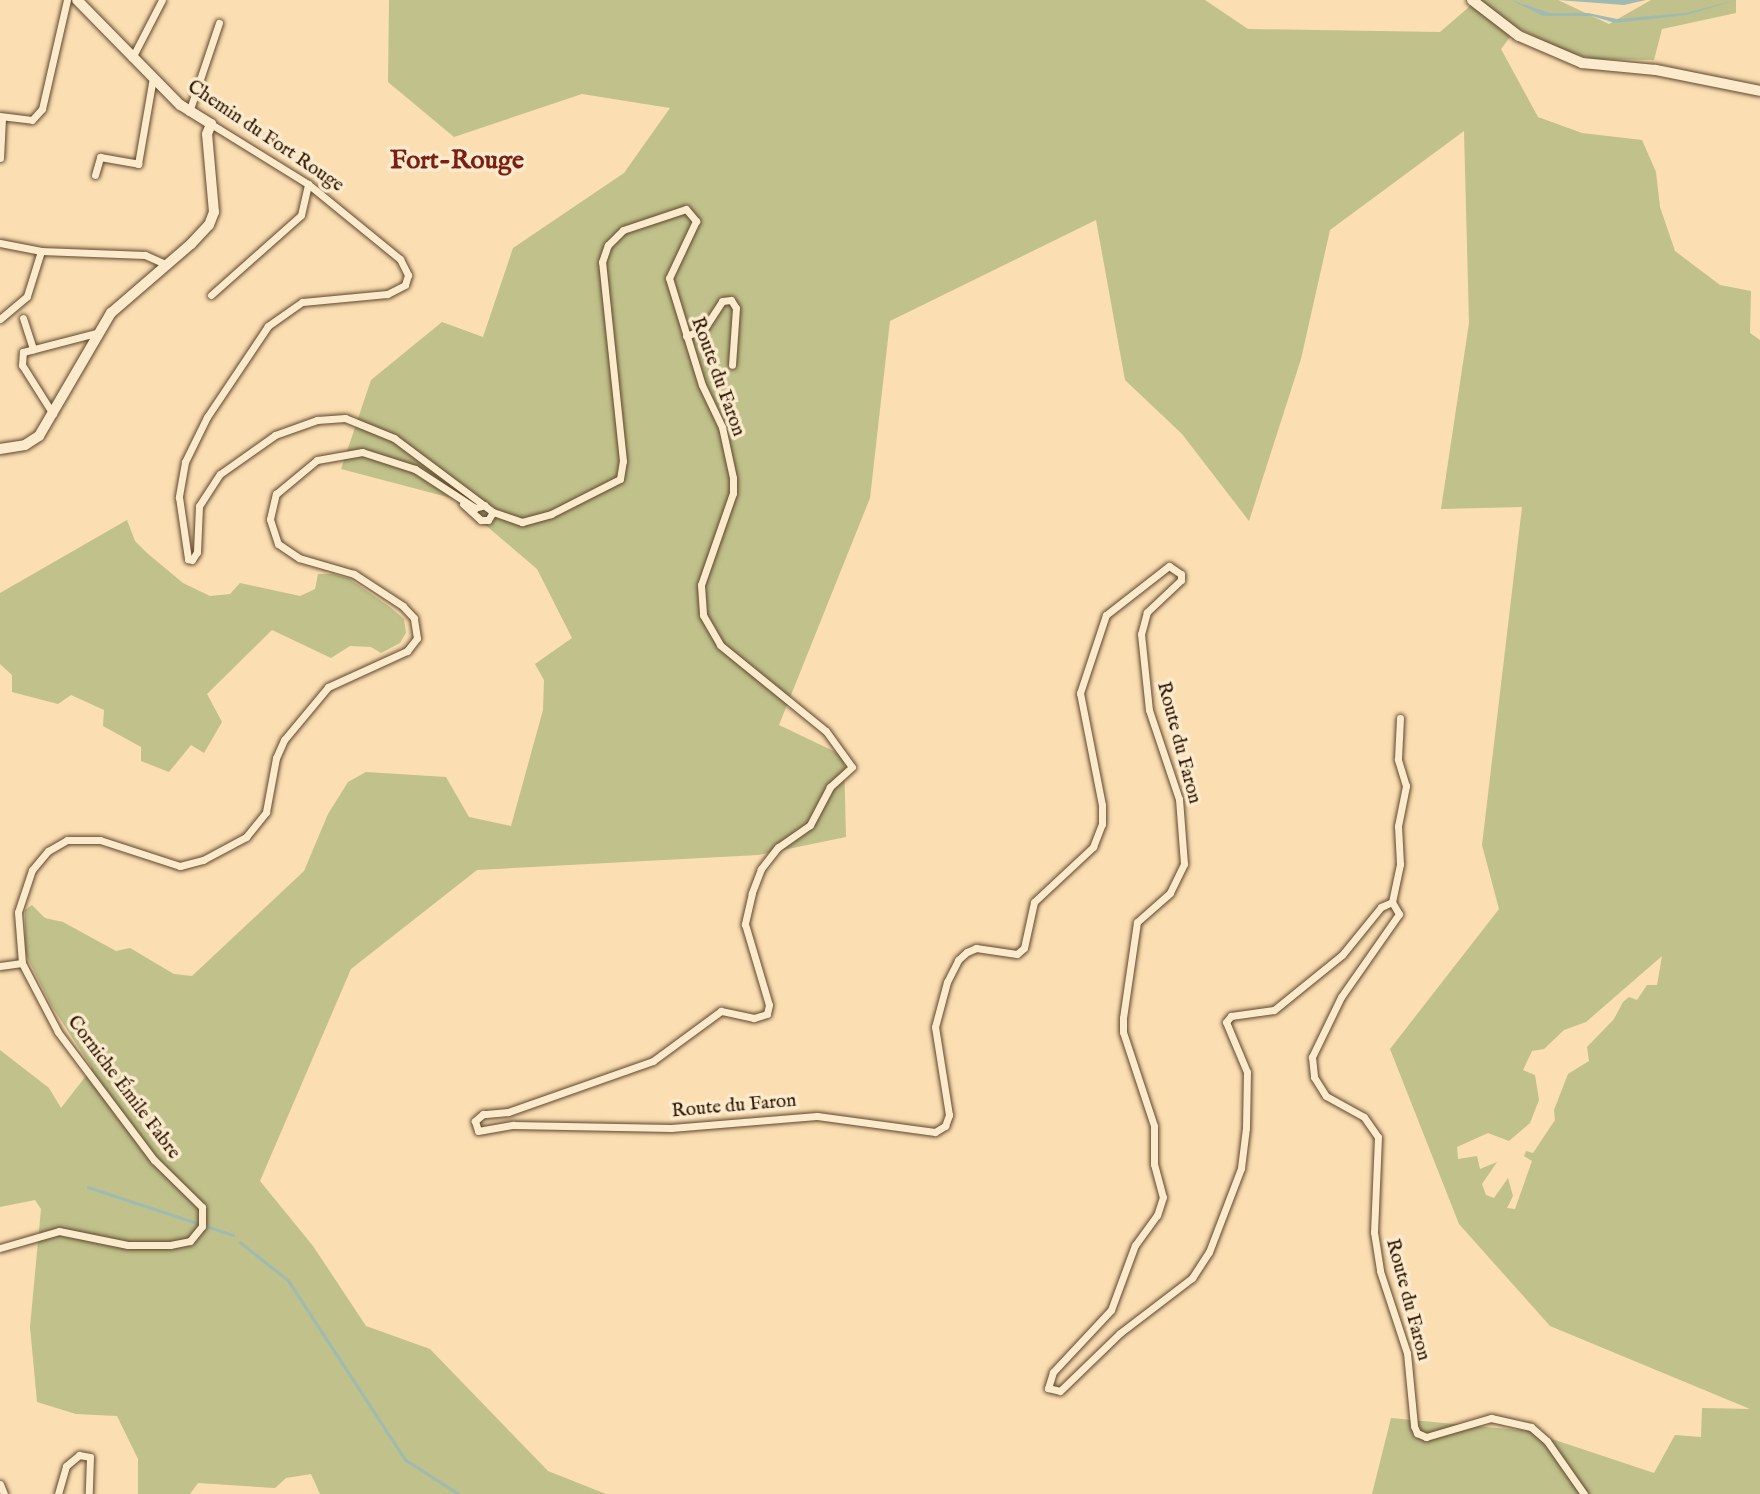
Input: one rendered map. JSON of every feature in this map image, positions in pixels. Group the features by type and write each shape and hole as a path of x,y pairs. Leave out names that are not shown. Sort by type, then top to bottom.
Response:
{"main road":[{"name":"Chemin du Fort Rouge","path":"77,0 132,58 189,112 211,124"},
{"path":"1472,0 1518,36 1583,63 1656,70 1760,91"},
{"path":"0,449 32,441 53,414 100,333 122,302 167,265 213,219 207,134 211,124"}],"street":[{"path":"0,158 1,117 32,120 42,109 67,0"},
{"path":"132,58 162,0"},
{"path":"189,112 219,23"},
{"path":"95,175 100,157 138,164 153,77"},
{"name":"Chemin du Fort Rouge","path":"211,124 308,184 400,258 408,275 405,285 387,294 302,302 268,326 208,417 185,461 179,497 185,556 195,558 199,506 220,474 275,435 317,420 345,418 394,438 493,512"},
{"path":"211,295 301,215 308,184"},
{"name":"Route du Faron","path":"493,512 531,522 620,479 623,461 603,262 608,244 623,230 686,209 696,220 669,278 686,336 722,427 733,493 706,564 701,585 703,615 720,645 826,731 852,767 830,787 810,825 778,847 761,869 752,892 745,924 769,1005 767,1014 754,1018 721,1011 643,1065 508,1112 483,1114 475,1121 478,1131 513,1125 671,1128 817,1116 935,1132 945,1126 949,1115 935,1027 947,982 958,960 976,948 1017,954 1024,948 1034,901 1093,847 1102,824 1102,805 1080,693 1107,615 1164,568 1174,569 1181,580 1147,612 1141,634 1149,710 1179,799 1184,864 1170,892 1137,922 1123,1018 1123,1032 1154,1126 1154,1164 1163,1197 1157,1215 1135,1245 1111,1310 1048,1378 1048,1388 1056,1392 1120,1334 1192,1278 1209,1252 1241,1168 1246,1128 1247,1072 1226,1022 1231,1016 1274,1010 1342,956 1381,907 1392,902 1399,914 1341,997 1312,1056 1314,1077 1326,1096 1364,1117 1378,1137 1374,1232 1380,1271 1405,1344 1417,1433 1438,1436 1491,1418 1531,1427 1547,1441 1584,1494"},
{"path":"0,243 41,251 145,255 167,265"},
{"path":"0,319 27,296 41,251"},
{"path":"686,336 704,329 722,301 731,300 736,308 732,365"},
{"path":"23,318 33,349"},
{"path":"53,414 22,365 23,352 100,333"},
{"name":"Corniche Émile Fabre","path":"0,1248 59,1231 128,1245 183,1243 198,1235 202,1226 204,1210 197,1200 154,1160 58,1032 22,963 18,912 26,880 48,851 67,840 89,839 180,866 234,845 266,812 276,758 284,740 328,687 407,651 417,638 414,618 403,606 354,574 299,558 278,544 270,519 271,506 282,488 317,460 362,452 415,469 481,520 488,520 493,512"},
{"name":"Corniche Émile Fabre","path":"461,502 480,509 485,505"},
{"path":"1392,902 1400,864 1398,826 1406,786 1398,759 1401,718"},
{"path":"0,966 22,963"},
{"path":"58,1494 72,1456 90,1457 89,1494"},
{"path":"0,1484 4,1494"}],"green space":[{"path":"389,0 1205,0 1248,29 1440,32 1477,0 1558,0 1609,24 1651,0 1736,0 1736,13 1662,29 1654,60 1595,59 1569,53 1517,28 1501,49 1538,117 1582,133 1642,140 1656,172 1660,207 1675,251 1720,285 1751,291 1750,333 1760,340 1760,1494 1372,1494 1391,1418 1528,1431 1654,1473 1675,1435 1701,1437 1702,1408 1750,1409 1550,1326 1459,1224 1390,1049 1499,909 1482,845 1522,507 1441,509 1469,323 1464,131 1330,230 1301,359 1249,521 1182,434 1125,380 1096,220 890,321 870,498 779,725 844,756 846,837 758,855 477,870 351,969 260,1181 313,1246 366,1326 430,1349 548,1471 606,1494 320,1494 311,1474 286,1478 275,1488 198,1483 190,1494 138,1494 138,1459 117,1416 76,1414 37,1402 30,1327 41,1209 35,1200 0,1207 0,1050 49,1088 61,1108 92,1068 51,1005 25,953 25,910 32,905 45,918 63,922 116,951 130,948 174,974 192,976 304,871 328,814 348,782 366,772 446,777 469,817 511,826 543,710 544,680 535,664 572,638 537,569 455,499 341,469 371,380 442,322 483,337 513,248 624,173 670,108 582,94 454,137 388,82","holes":["1662,956 1657,985 1647,985 1637,1000 1629,997 1623,1002 1614,1019 1587,1047 1589,1061 1568,1074 1554,1110 1555,1120 1533,1153 1526,1151 1524,1156 1532,1161 1515,1209 1507,1208 1513,1196 1508,1178 1494,1198 1486,1195 1482,1184 1497,1162 1480,1169 1477,1156 1458,1159 1457,1147 1488,1133 1509,1141 1530,1123 1539,1100 1535,1075 1523,1070 1532,1051 1544,1049 1564,1030 1586,1022"]},
{"path":"127,520 135,541 147,553 183,583 210,596 230,594 240,583 300,596 315,589 318,574 331,574 348,578 390,607 404,619 406,633 400,643 381,653 371,647 350,646 331,658 272,630 207,694 222,722 204,753 191,745 169,772 141,761 141,747 103,726 104,710 71,695 58,704 12,692 12,675 0,664 0,593"}],"water":[{"path":"1511,0 1550,13 1588,13 1617,19 1685,13 1737,0 1686,15 1615,23 1592,16 1543,16"},
{"path":"1558,0 1646,0 1624,5"}],"waterway":[{"path":"88,1187 233,1235"},
{"path":"240,1242 288,1280 406,1460 459,1494"}],"district":[{"name":"Fort-Rouge","path":"457,161"}]}
